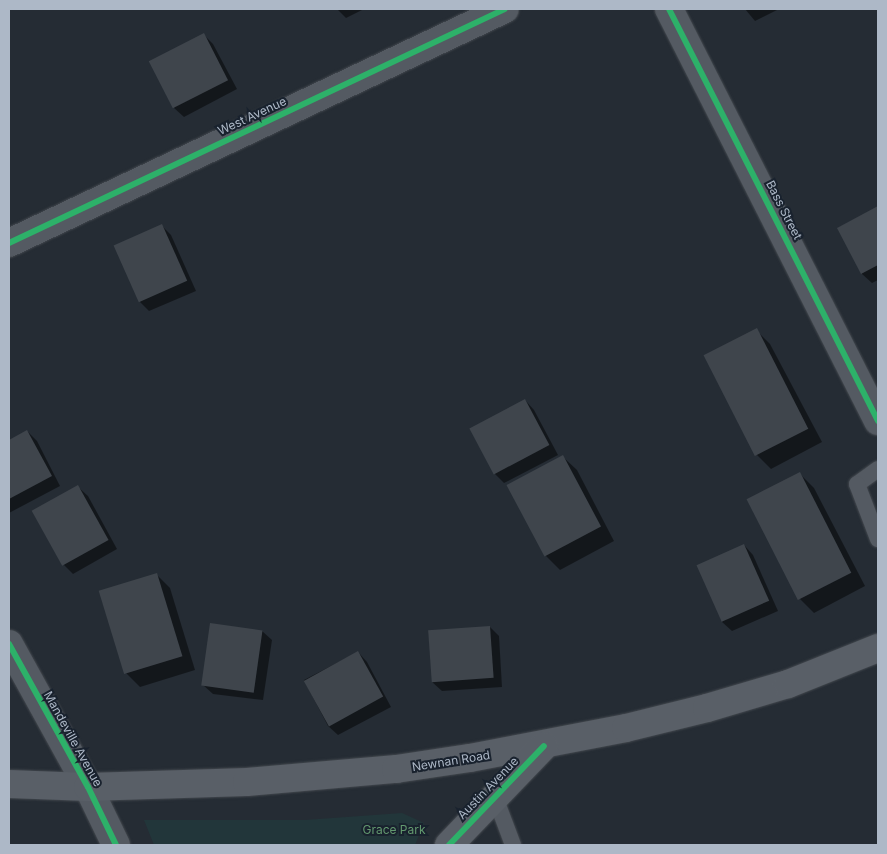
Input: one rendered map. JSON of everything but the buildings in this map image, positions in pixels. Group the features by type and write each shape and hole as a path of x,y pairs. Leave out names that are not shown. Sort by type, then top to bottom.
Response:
{"main road":[{"name":"Newnan Road","path":"9,784 88,787 182,785 322,776 405,768 544,746 707,708 788,684 878,648"},
{"name":"Austin Avenue","path":"449,845 544,746"}],"street":[{"name":"West Avenue","path":"9,243 506,9"},
{"name":"Bass Street","path":"669,9 878,421"},
{"name":"Mandeville Avenue","path":"9,644 88,787 116,845"}],"lane":[{"path":"878,469 857,484 878,538"},
{"path":"495,797 513,845"}],"green space":[{"name":"Grace Park","path":"402,813 424,823 415,845 154,845 144,820 305,820"}],"cycle path":[{"path":"9,243 505,9"},
{"path":"669,9 878,421"},
{"path":"9,644 88,787 116,845"},
{"path":"449,845 544,746"}]}
